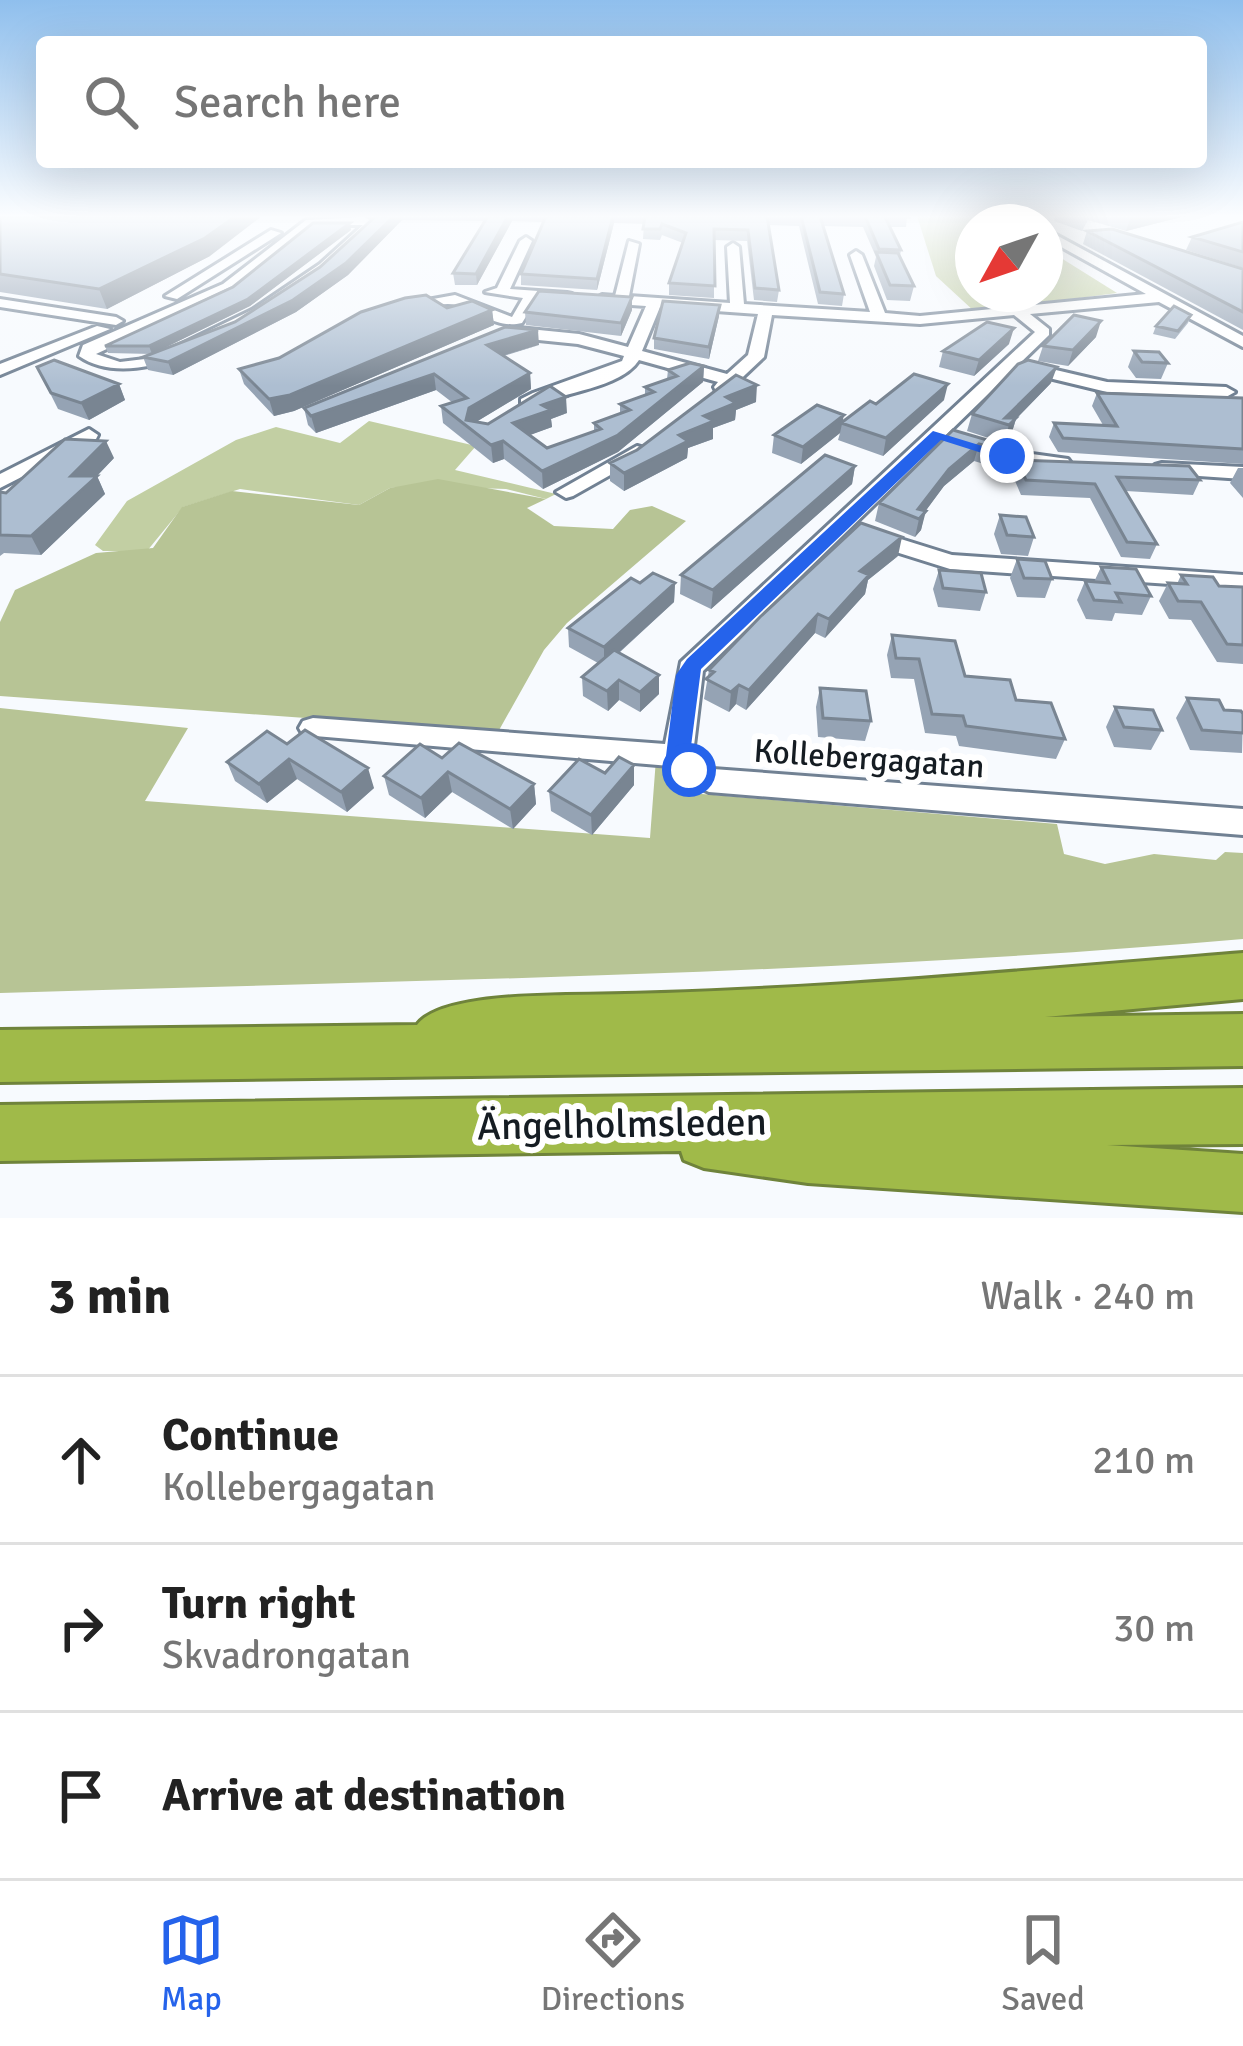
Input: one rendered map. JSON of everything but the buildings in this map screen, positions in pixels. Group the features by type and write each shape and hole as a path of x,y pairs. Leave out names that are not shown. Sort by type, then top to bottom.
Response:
{"highway":[{"path":"377,1052 509,1021 728,1018 1243,976"},
{"path":"0,1056 1243,1040"},
{"name":"Ängelholmsleden","path":"0,1133 1243,1116"},
{"path":"601,1125 808,1155 1243,1183"}],"street":[{"path":"0,370 119,321 212,273"},
{"path":"252,273 89,348 87,356 119,367 146,365 287,293 316,273"},
{"path":"314,728 678,756 690,668 1044,332 1019,312 879,318 497,292 508,273"},
{"path":"621,300 627,273"},
{"path":"735,273 737,308"},
{"path":"863,273 879,318"},
{"path":"1095,273 1243,353"},
{"path":"1118,273 1243,342"},
{"path":"228,286 248,289"},
{"path":"267,291 287,293"},
{"path":"393,307 434,302 489,336 517,320 533,294"},
{"path":"539,333 560,296"},
{"path":"1063,307 1162,297"},
{"path":"0,303 119,321"},
{"path":"511,413 557,387 617,372 637,355 655,303"},
{"path":"706,400 756,357 766,310"},
{"path":"506,327 731,380"},
{"path":"1012,364 1107,387 1226,392"},
{"path":"939,434 1007,456 1092,465"},
{"path":"0,482 89,435"},
{"path":"566,492 654,440"},
{"path":"1135,467 1243,473"},
{"path":"841,524 950,562 1243,582"},
{"name":"Kollebergagatan","path":"678,756 689,770 709,780 1243,822"}],"green space":[{"path":"935,273 955,273 955,294 936,276"},
{"path":"1063,273 1085,273 1117,293 1063,300"},
{"path":"369,421 476,446 455,470 556,494 546,499 506,489 416,486 390,488 359,505 240,489 183,507 147,551 103,551 95,545 127,501 236,440 276,427 340,443"},
{"path":"438,479 546,499 527,508 554,526 613,529 630,510 652,506 686,521 567,623 544,650 498,732 0,696 0,622 15,590 96,553 153,548 182,507 232,491 359,505 390,488"},
{"path":"0,708 188,728 145,801 650,838 656,759 682,786 702,794 1057,824 1064,854 1105,864 1154,854 1216,860 1225,852 1243,853 1243,939 777,968 0,993"}],"route":[{"path":"689,770 678,756 687,675 694,664 939,434 1007,456"}]}
